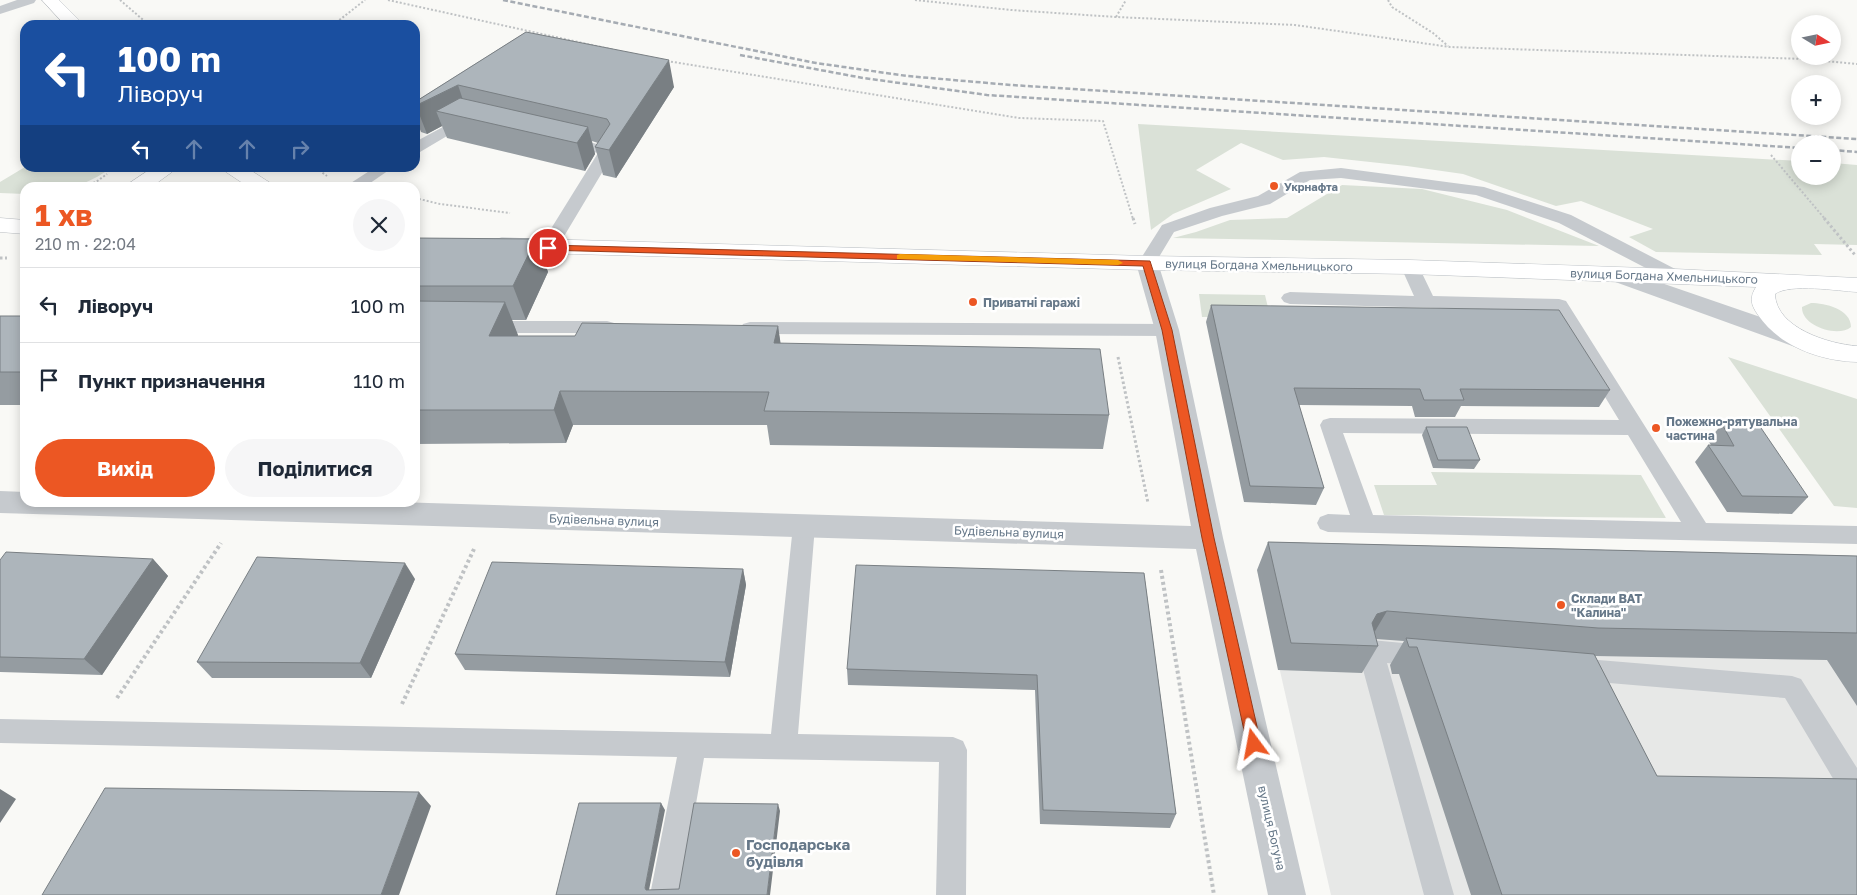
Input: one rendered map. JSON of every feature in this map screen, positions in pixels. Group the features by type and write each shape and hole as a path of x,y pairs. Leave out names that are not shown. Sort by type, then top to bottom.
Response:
{"street":[{"path":"50,0 70,20"},
{"path":"144,182 159,172"},
{"path":"240,172 256,182"},
{"path":"0,225 20,227"},
{"name":"вулиця Богдана Хмельницького","path":"481,244 548,248 1150,259 1675,276 1857,285"},
{"name":"вулиця Богуна","path":"1150,259 1167,330 1208,538 1287,895"},
{"path":"1615,274 1810,343"},
{"name":"вулиця Богдана Хмельницького","path":"1857,298 1829,287 1803,282 1786,282 1772,285 1764,291 1762,300 1766,311 1791,334 1831,350 1857,354"},
{"name":"Будівельна вулиця","path":"0,502 20,503"},
{"name":"Будівельна вулиця","path":"152,507 1208,538"}],"lane":[{"path":"0,10 30,0"},
{"path":"420,146 467,118 486,123"},
{"path":"548,248 608,151 551,138"},
{"path":"361,182 377,172"},
{"path":"1150,259 1168,229 1216,212 1264,200 1306,175 1341,173 1478,190 1565,219 1675,276"},
{"path":"1410,267 1426,302"},
{"path":"1290,298 1559,305 1699,531"},
{"path":"465,327 624,328"},
{"path":"734,328 1167,330"},
{"path":"1365,524 1330,426 1634,428"},
{"path":"1328,523 1857,535"},
{"path":"783,747 804,526"},
{"path":"1439,895 1371,651 1449,658"},
{"path":"1547,666 1792,688 1857,793"},
{"path":"0,731 953,750 951,895"},
{"path":"665,895 693,745"}],"path":[{"path":"120,0 143,20"},
{"path":"339,20 365,0"},
{"path":"388,0 621,51"},
{"path":"915,0 1011,10 1116,17 1295,25 1450,47 1804,59 1857,64"},
{"path":"1116,17 1126,0"},
{"path":"1388,0 1392,7 1433,33 1450,47"},
{"path":"660,59 698,67 1019,118 1103,121 1140,242 1150,259"},
{"path":"1770,155 1857,257"},
{"path":"96,182 110,172"},
{"path":"1112,330 1155,536 1214,895"},
{"path":"93,733 244,510"},
{"path":"386,739 489,517"}],"shaded area":[{"path":"1138,124 1791,160 1791,185 1841,185 1841,164 1857,165 1857,245 1814,244 1822,255 1656,252 1629,237 1653,229 1581,201 1556,206 1463,174 1407,166 1324,157 1283,160 1241,143 1196,170 1231,189 1173,214 1151,230"},
{"path":"20,170 20,172 104,172 86,182 20,182 20,194 0,193 0,182"},
{"path":"1342,185 1422,189 1507,210 1599,246 1173,238 1230,220 1287,218"},
{"path":"1199,294 1265,295 1270,316 1202,317"},
{"path":"1811,303 1823,304 1842,311 1850,321 1851,327 1845,330 1830,331 1814,325 1803,314 1802,307"},
{"path":"1728,357 1857,399 1857,508 1834,506"},
{"path":"1431,472 1641,475 1666,518 1384,515 1374,485 1437,485"},
{"path":"1257,570 1857,585 1857,895 1331,895"}],"building":[{"path":"526,32 669,60 609,150 595,147 610,124 607,119 458,85 420,104 420,99"},
{"path":"460,98 588,127 577,143 436,111"},
{"path":"420,238 536,239 513,286 420,286"},
{"path":"420,301 505,302 489,336 575,336 582,323 778,326 774,343 1100,349 1109,415 764,411 769,392 560,391 554,410 420,410"},
{"path":"1211,305 1559,310 1610,390 1460,389 1464,400 1424,400 1420,389 1294,388 1324,488 1250,486"},
{"path":"0,316 20,316 20,372 0,372"},
{"path":"1722,424 1759,425 1808,497 1742,496 1708,445 1734,446"},
{"path":"1426,427 1467,427 1480,460 1438,460"},
{"name":"Склади ВАТ \"Калина\"","path":"1268,542 1857,556 1857,633 1598,628 1387,611 1377,614 1372,623 1378,646 1291,643"},
{"path":"6,552 153,559 84,659 0,657 0,560"},
{"path":"257,557 405,563 360,663 197,662"},
{"path":"492,562 743,569 725,662 455,654"},
{"path":"856,565 1144,573 1176,814 1043,810 1037,675 847,669"},
{"path":"1406,638 1594,654 1657,776 1857,779 1857,895 1502,895 1417,647 1409,647"},
{"path":"105,788 419,792 381,895 42,895"},
{"path":"579,803 661,803 646,890 679,889 694,803 778,804 767,895 556,895"}],"railway":[{"path":"503,0 816,63 907,76 1011,85 1857,139"},
{"path":"740,55 863,78 987,95 1791,147"},
{"path":"1841,151 1857,152"}],"slow traffic":[{"path":"900,257 1118,263"}],"place":[{"name":"Укрнафта","path":"1274,186"},
{"name":"Приватні гаражі","path":"973,302"},
{"name":"Пожежно-рятувальна частина","path":"1656,428"},
{"name":"Склади ВАТ \"Калина\"","path":"1561,605"},
{"name":"Господарська будівля","path":"736,853"}],"route":[{"path":"548,248 1147,263 1167,330 1208,538 1254,744"}]}
